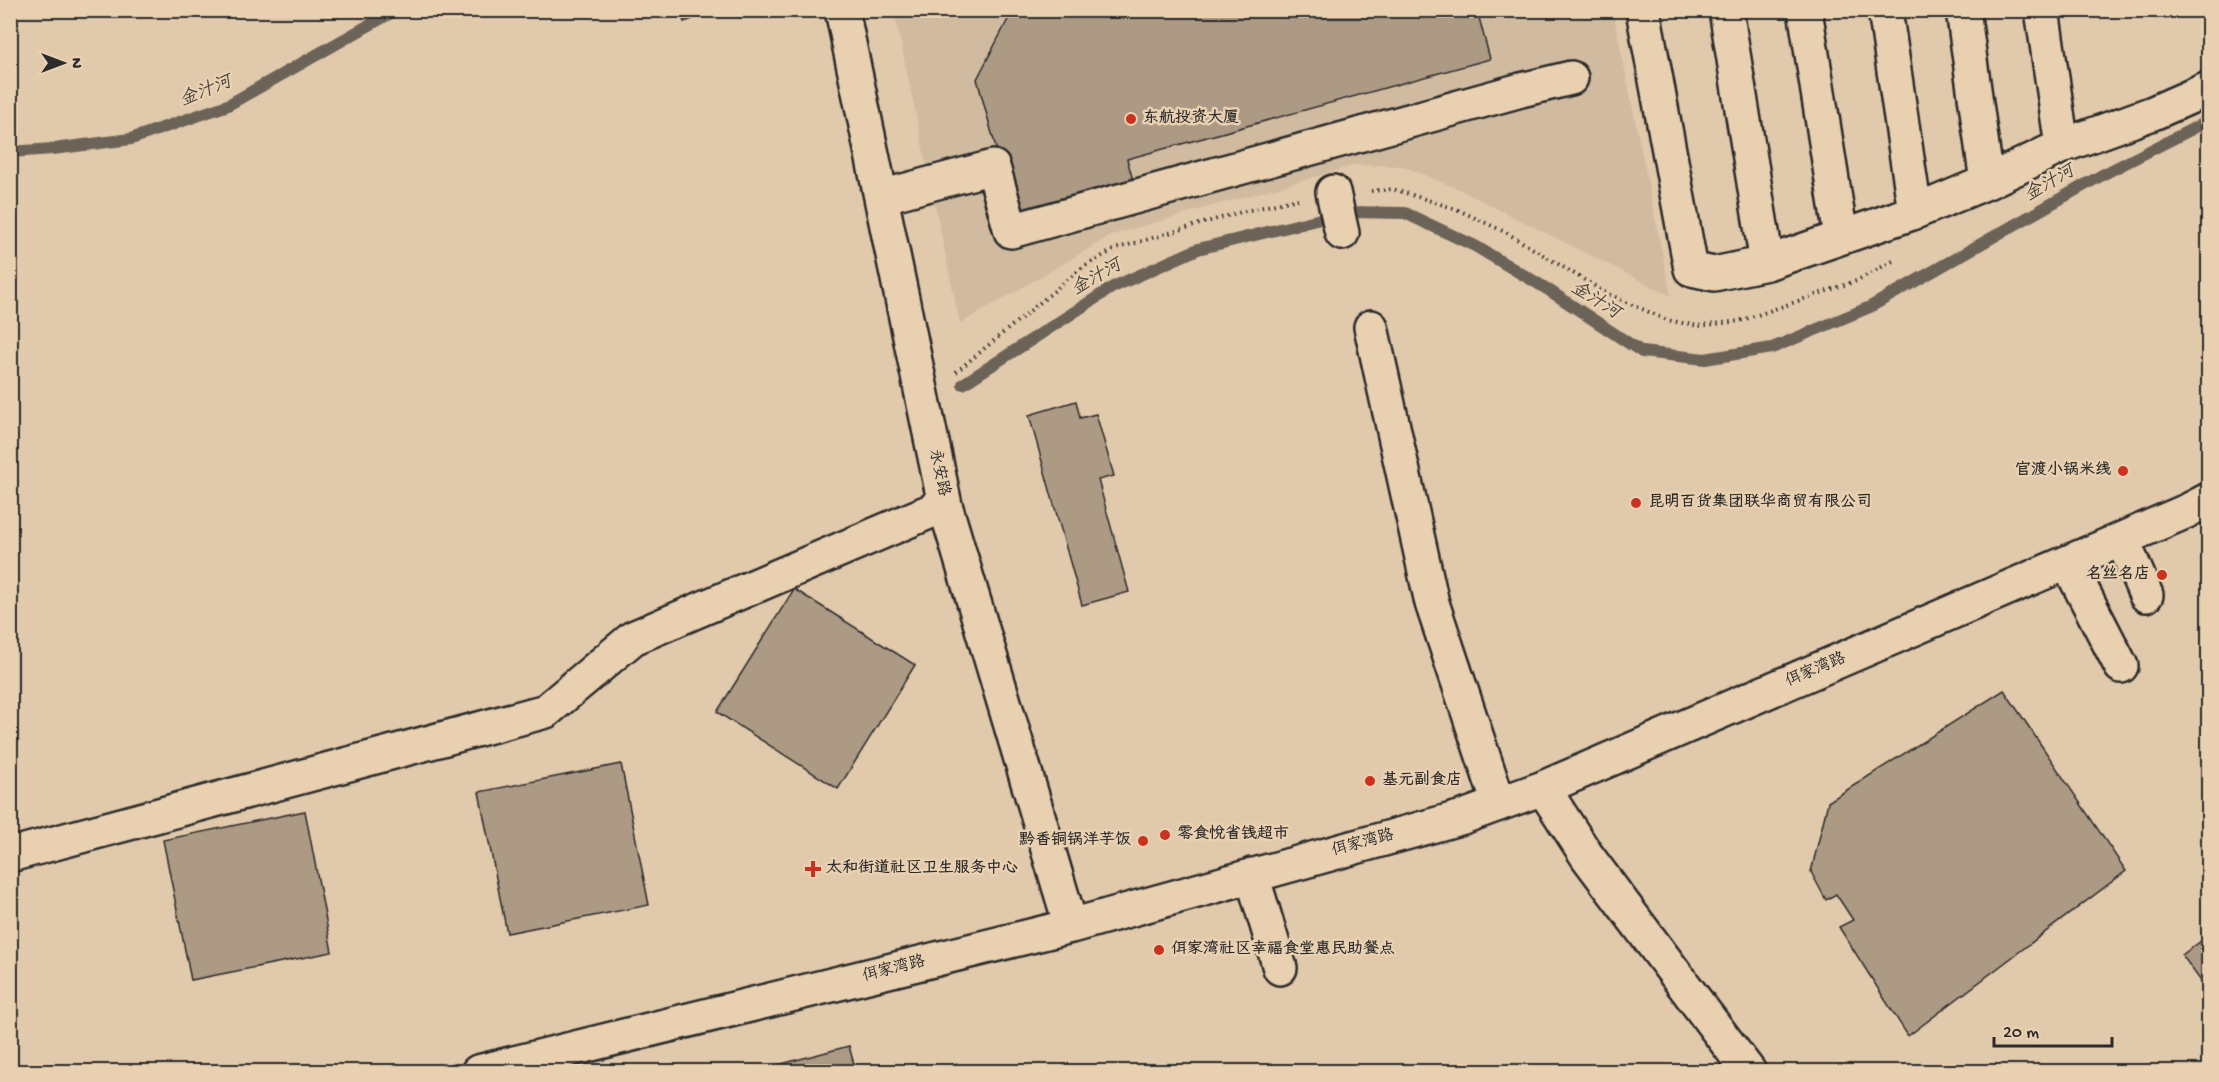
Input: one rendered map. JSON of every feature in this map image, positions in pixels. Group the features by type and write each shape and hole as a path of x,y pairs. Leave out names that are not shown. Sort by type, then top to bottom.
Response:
{"street":[{"name":"永安路","path":"842,10 945,505 1071,926"},
{"path":"1643,10 1691,269 1714,274 1767,263 1915,212 2062,147 2153,113 2208,89"},
{"path":"1726,10 1767,263"},
{"path":"1806,10 1842,237"},
{"path":"1884,10 1915,212"},
{"path":"1963,10 1987,182"},
{"path":"2042,10 2062,147"},
{"path":"881,197 993,167 1011,231 1571,78"},
{"path":"1333,192 1342,233"},
{"path":"1371,327 1432,603 1499,804"},
{"name":"佴家湾路","path":"478,1071 1071,926 1463,817 1543,788 2068,563 2208,500"},
{"path":"10,855 546,711 633,638 945,505"},
{"path":"2122,539 2146,596"},
{"path":"2068,563 2121,666"},
{"path":"1543,788 1587,856 1749,1071"},
{"path":"1252,875 1280,968"}],"path":[{"path":"920,385 955,373 1083,267 1115,249 1241,212 1333,192 1393,189 1456,209 1507,233 1606,293 1667,320 1698,326 1740,321 1856,281 1898,259"}],"shaded area":[{"path":"894,11 1613,11 1671,296 1458,189 1402,166 1356,165 1112,235 960,324"}],"building":[{"path":"680,10 719,10 684,22"},
{"name":"东航投资大厦","path":"1013,10 1477,10 1490,59 1127,159 1136,191 1017,224 977,79"},
{"path":"1076,401 1080,418 1096,414 1114,476 1098,480 1129,592 1082,605 1029,415"},
{"path":"794,589 915,665 838,789 717,712"},
{"path":"2004,690 2126,871 1908,1036 1839,927 1853,920 1836,894 1826,900 1811,872 1828,802"},
{"path":"621,764 649,905 507,933 479,792"},
{"path":"305,811 332,952 191,980 163,840"},
{"path":"2208,936 2208,991 2182,955"},
{"path":"849,1046 856,1072 751,1072"}],"waterway":[{"name":"金汁河","path":"10,152 131,139 228,105 396,10"},
{"name":"金汁河","path":"963,384 1113,287 1198,249 1349,212 1405,213 1475,246 1547,289 1642,352 1705,359 1772,348 1870,307 2104,174 2208,121"}],"place":[{"name":"东航投资大厦","path":"1131,119"},
{"name":"官渡小锅米线","path":"2123,471"},
{"name":"昆明百货集团联华商贸有限公司","path":"1636,503"},
{"name":"名丝名店","path":"2162,575"},
{"name":"基元副食店","path":"1370,781"},
{"name":"零食悦省钱超市","path":"1165,835"},
{"name":"黔香铜锅洋芋饭","path":"1143,841"},
{"name":"太和街道社区卫生服务中心","path":"813,869"},
{"name":"佴家湾社区幸福食堂惠民助餐点","path":"1159,950"}]}
